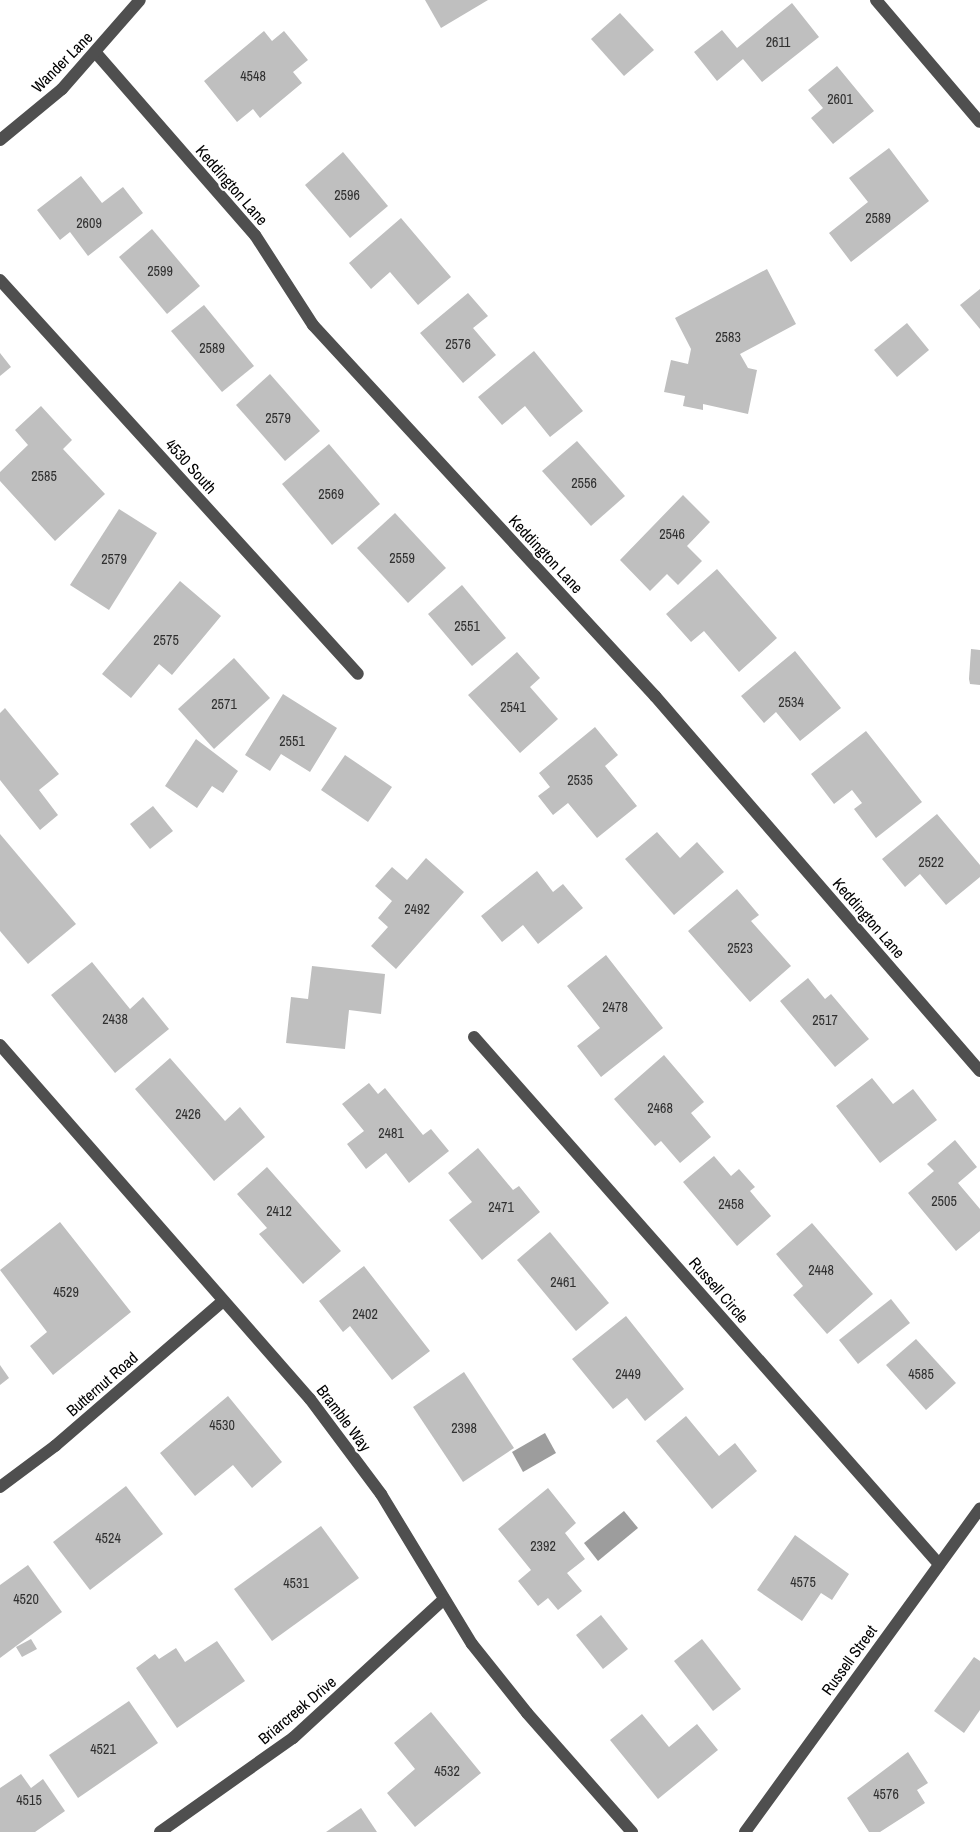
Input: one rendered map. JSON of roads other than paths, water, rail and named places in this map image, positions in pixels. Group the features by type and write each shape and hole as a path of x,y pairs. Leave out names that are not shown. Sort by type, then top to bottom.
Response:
{"street":[{"name":"Wander Lane","path":"0,140 62,89 96,53 140,0"},
{"path":"876,0 980,122"},
{"name":"Keddington Lane","path":"96,53 255,236 313,325 655,696 980,1071"},
{"name":"4530 South","path":"0,280 358,674"},
{"name":"Russell Circle","path":"474,1037 939,1564"},
{"name":"Bramble Way","path":"0,1045 324,1418 381,1494 444,1600 527,1713 632,1832"},
{"name":"Butternut Road","path":"0,1487 55,1446 222,1302"},
{"name":"Russell Street","path":"745,1832 980,1508"},
{"name":"Briarcreek Drive","path":"160,1832 293,1738 444,1600"}]}
